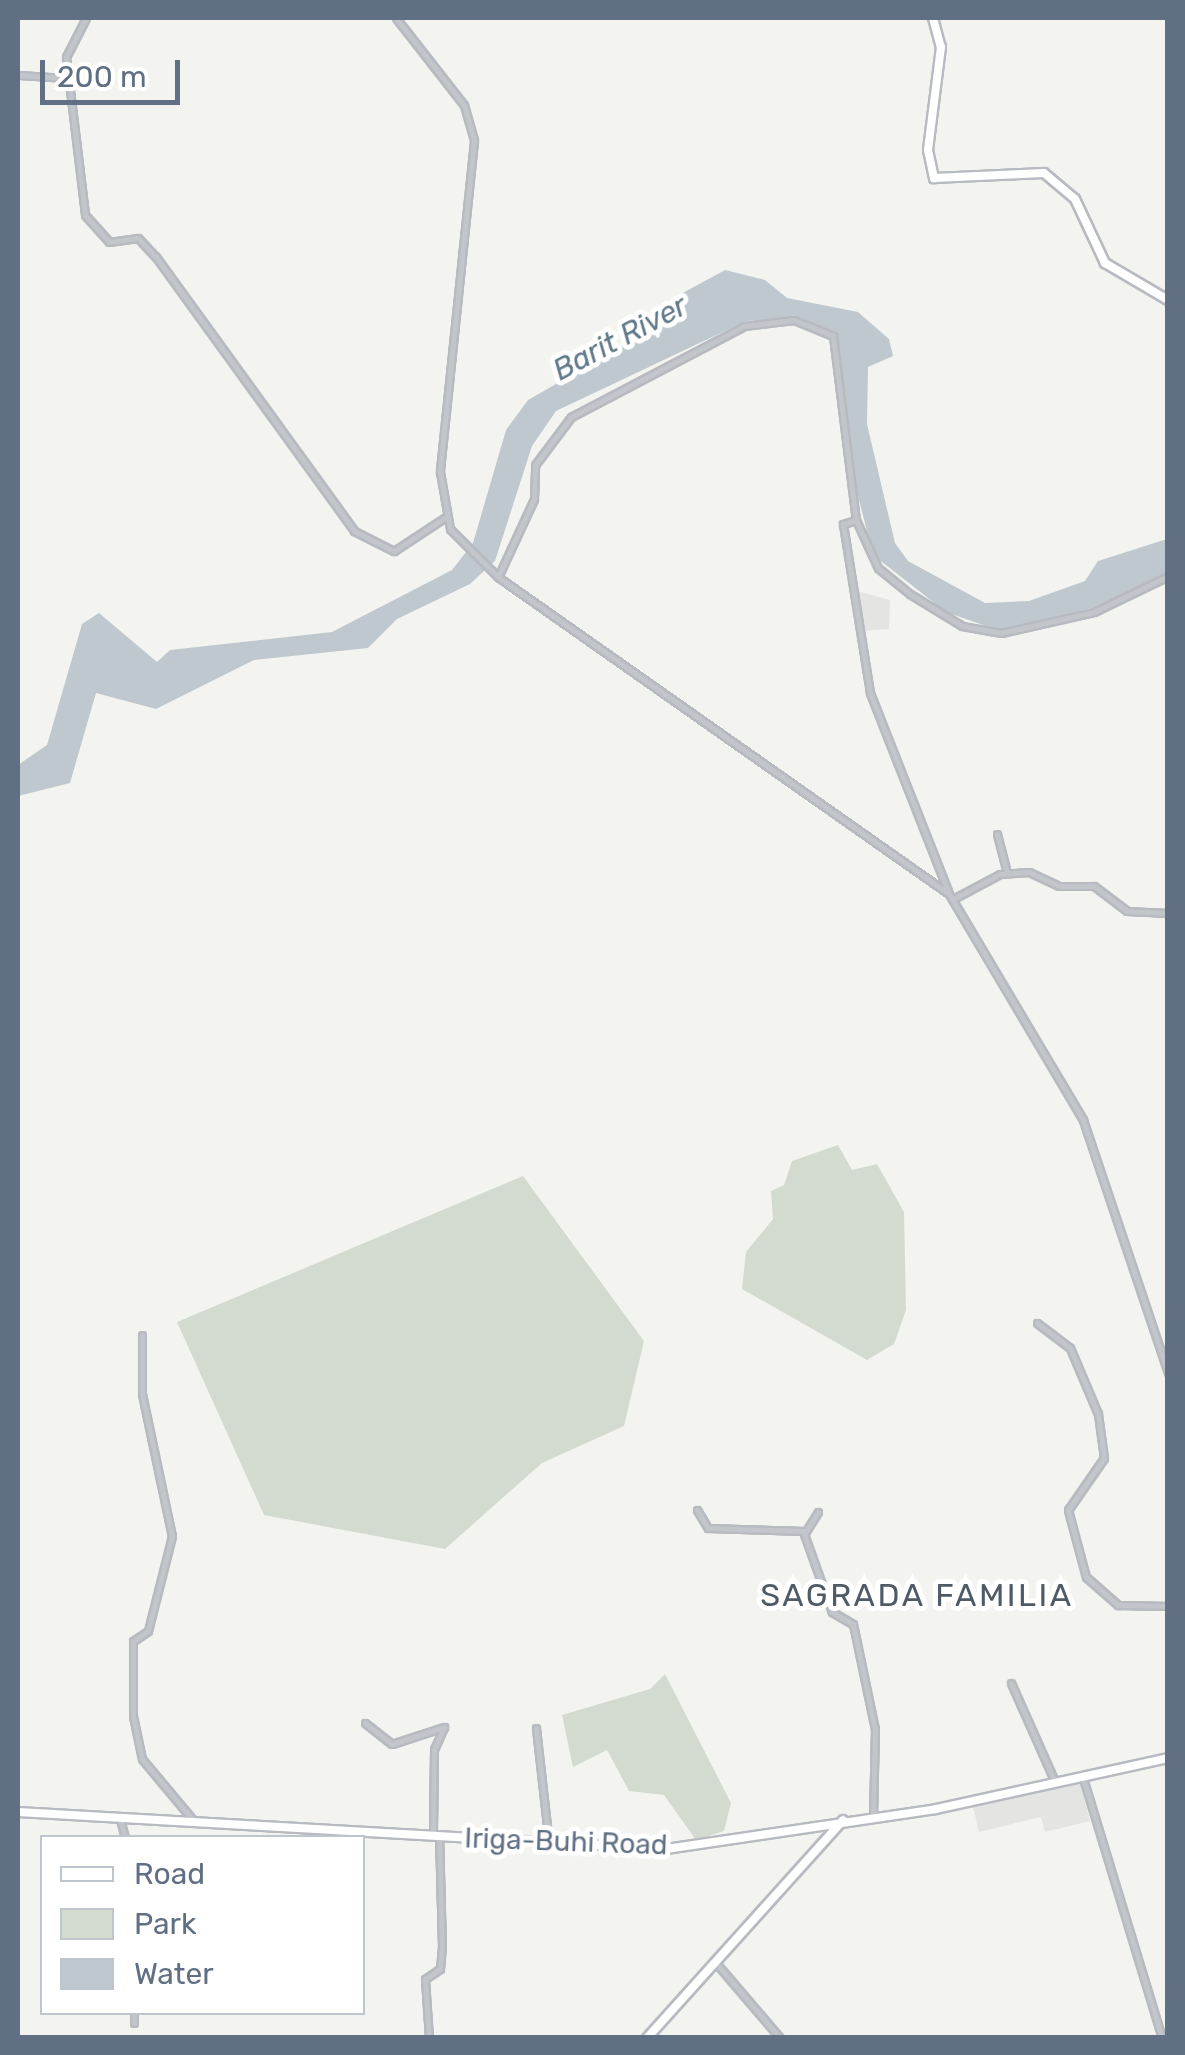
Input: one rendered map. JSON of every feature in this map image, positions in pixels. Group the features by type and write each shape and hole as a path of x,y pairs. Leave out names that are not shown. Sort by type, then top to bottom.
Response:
{"main road":[{"path":"933,18 942,47 928,150 934,178 1044,173 1075,199 1104,262 1168,300"},
{"name":"Iriga-Buhi Road","path":"18,1812 666,1849 873,1816 1168,1758"},
{"path":"647,2038 843,1820"}],"street":[{"path":"86,18 73,32 67,78 85,215 109,242 138,238 156,256 196,320 253,380 336,512 394,551 444,518"},
{"path":"396,18 464,106 474,140 447,370 444,518 498,577 951,896"},
{"path":"18,75 67,78"},
{"path":"498,577 534,499 535,465 571,417 766,321 812,322 832,336 856,520 878,568 977,632 1094,612 1168,576"},
{"path":"856,520 843,524 870,693 951,896 1083,1120 1168,1373"},
{"path":"997,834 1007,873"},
{"path":"951,896 1007,873 1090,884 1127,911 1168,914"},
{"path":"1038,1323 1070,1348 1098,1414 1104,1458 1068,1510 1086,1577 1118,1606 1168,1606"},
{"path":"142,1334 142,1394 172,1536 148,1631 132,1641 132,1716 142,1759 185,1800 192,1820"},
{"path":"697,1510 708,1528 804,1531"},
{"path":"804,1531 818,1512"},
{"path":"804,1531 832,1612 850,1620 856,1634 876,1729 873,1816"},
{"path":"1012,1683 1055,1782"},
{"path":"365,1723 392,1744 444,1728 433,1756 442,1948 440,1969 426,1979 429,2038"},
{"path":"536,1728 548,1844"},
{"path":"1082,1775 1162,2038"},
{"path":"119,1816 124,1835"},
{"path":"716,1963 780,2038"},
{"path":"134,2015 134,2023"}],"shaded area":[{"path":"857,591 890,600 889,629 859,631"},
{"path":"1080,1782 1090,1821 1045,1832 1041,1817 979,1832 973,1807"}],"green space":[{"path":"838,1145 852,1170 877,1164 904,1212 906,1310 894,1344 867,1360 742,1289 746,1252 773,1219 771,1191 784,1185 792,1161"},
{"path":"523,1176 644,1341 624,1426 542,1463 445,1549 264,1515 177,1322"},
{"path":"665,1674 731,1803 724,1831 696,1840 664,1795 629,1791 607,1750 573,1767 562,1715 650,1689"}],"water":[{"path":"725,270 765,280 787,298 858,312 889,339 893,356 868,367 867,424 895,543 908,561 985,603 1029,601 1085,581 1098,561 1167,539 1167,575 1092,608 1000,631 946,612 873,555 849,460 836,334 801,318 746,321 556,411 532,446 495,561 470,584 397,619 368,648 254,660 156,709 96,693 70,783 18,796 18,765 47,745 82,624 99,613 157,662 170,650 332,632 452,570 473,543 506,430 528,400 642,335 679,295"}],"district":[{"name":"SAGRADA FAMILIA","path":"917,1595"}],"water label":[{"name":"Barit River","path":"620,338"}]}
